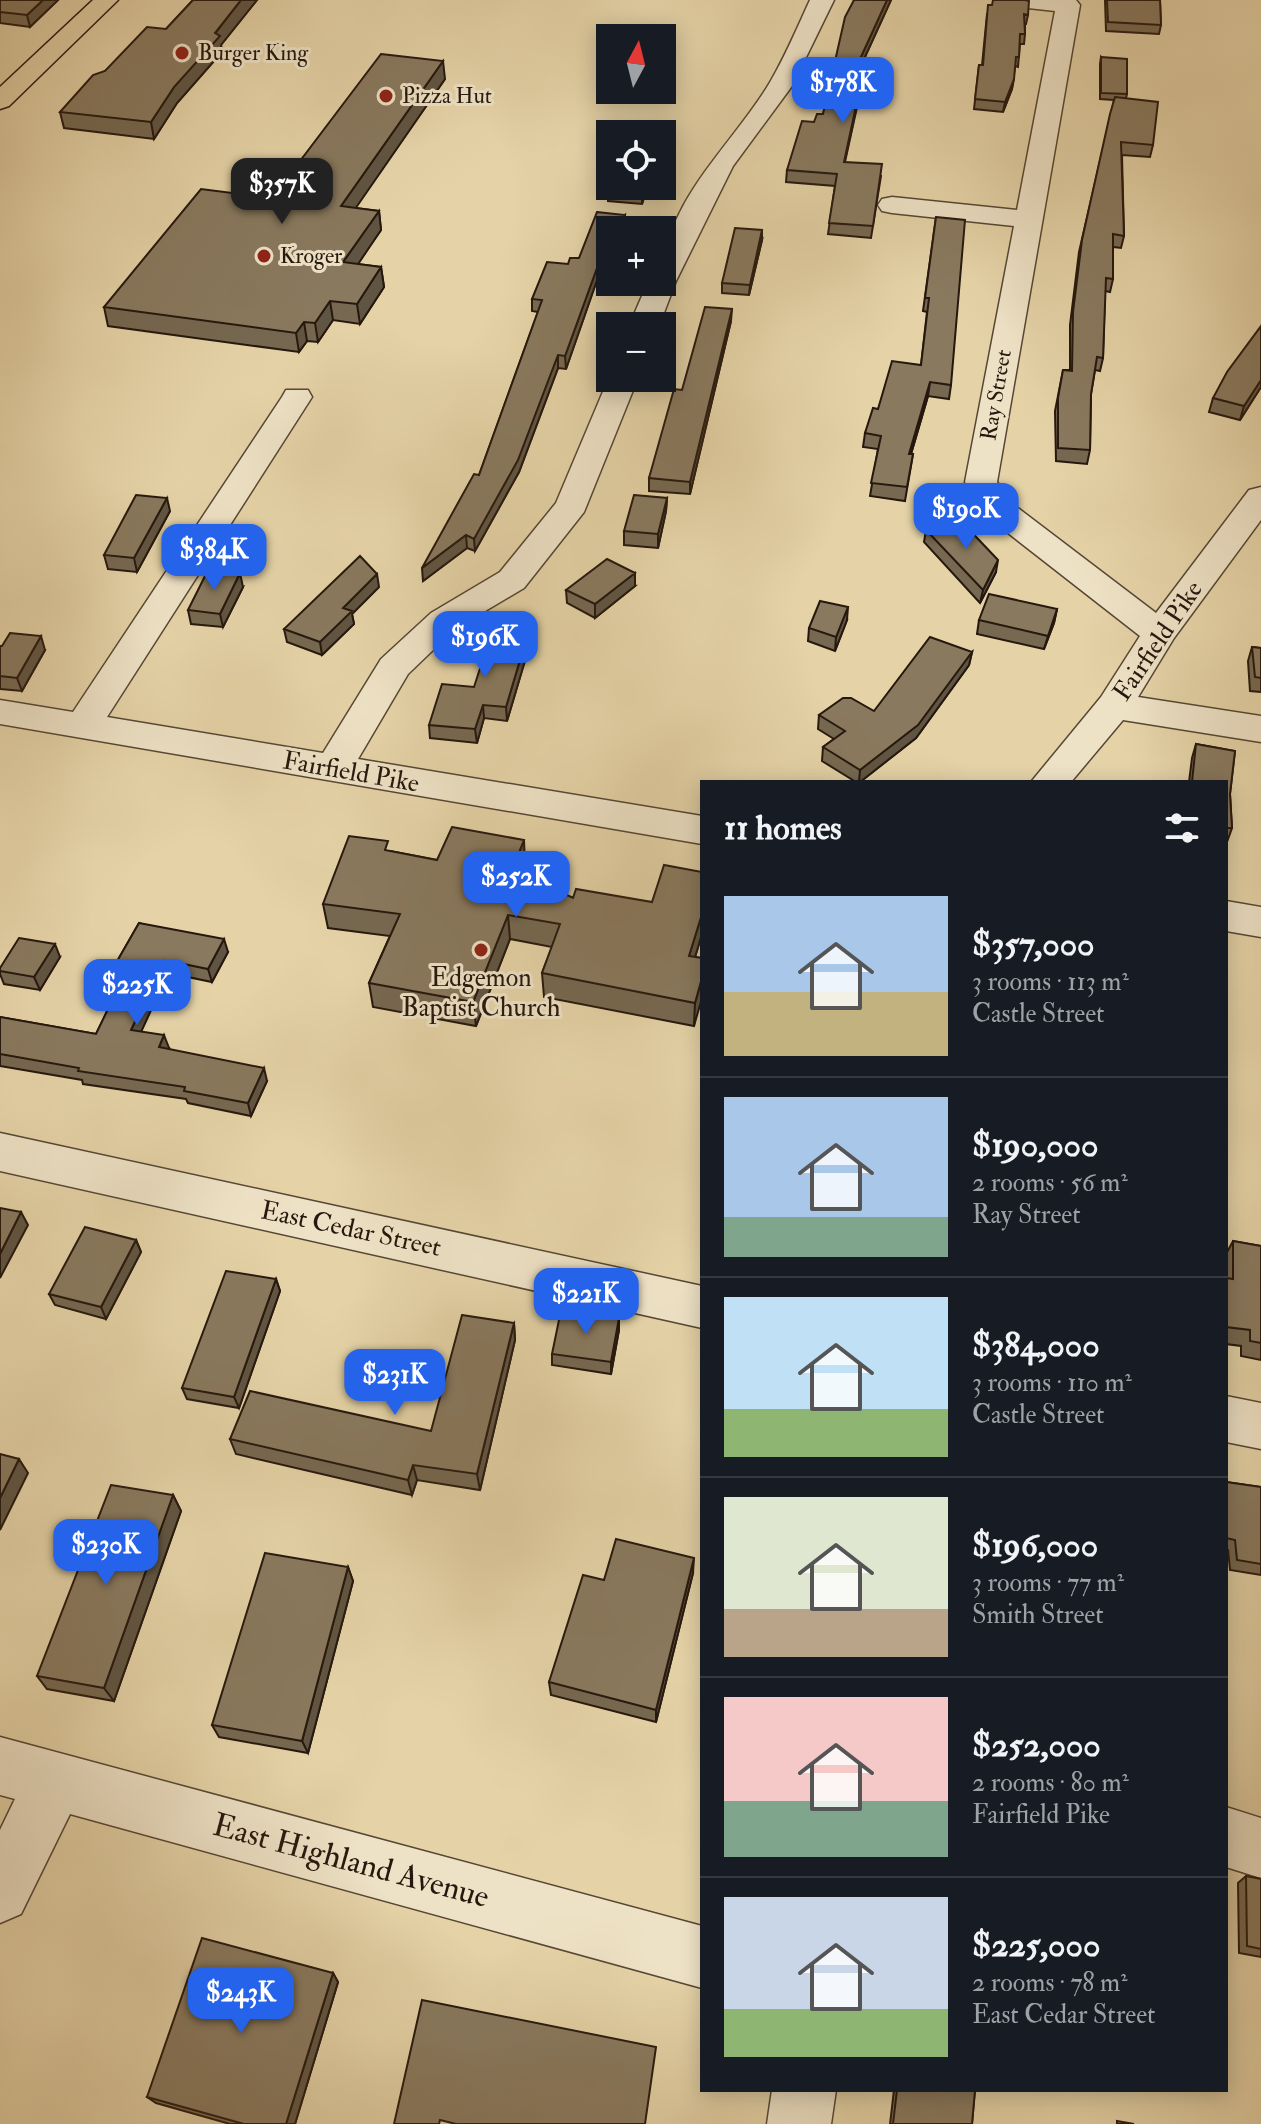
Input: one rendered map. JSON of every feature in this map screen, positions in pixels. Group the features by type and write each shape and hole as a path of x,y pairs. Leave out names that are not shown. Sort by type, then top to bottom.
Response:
{"highway":[{"path":"0,101 106,0"}],"street":[{"path":"676,254 720,165 780,86 822,0"},
{"name":"Ray Street","path":"1019,0 1068,5 981,482 1002,512 1159,633"},
{"path":"892,205 1028,219"},
{"path":"333,769 394,667 443,621 512,580 572,505 617,392"},
{"path":"83,726 297,397"},
{"name":"Fairfield Pike","path":"1052,780 1114,706 1159,633 1261,497"},
{"path":"1114,706 1261,729"},
{"name":"Fairfield Pike","path":"0,712 700,830"},
{"path":"1228,916 1261,922"},
{"name":"East Cedar Street","path":"0,1152 700,1307"},
{"path":"1228,1419 1261,1426"},
{"name":"East Highland Avenue","path":"0,1766 700,1956"},
{"path":"0,1893 56,1780"},
{"path":"1228,1838 1261,1848"},
{"path":"799,2124 804,2092"}],"building":[{"path":"0,0 43,0 27,15 0,12"},
{"path":"193,0 241,0 215,33 220,36 174,87 151,122 60,112 93,75 105,71 147,27 166,29"},
{"path":"854,0 887,0 860,59 866,59 844,162 882,164 873,226 829,223 837,174 787,170 802,121 814,122 817,114 823,114 845,17"},
{"path":"993,0 1029,1 1028,15 1024,14 1025,34 1020,34 1019,57 1016,57 1014,79 1005,102 975,99 979,65 983,65 988,5 992,5"},
{"path":"1107,0 1160,0 1161,25 1108,22"},
{"path":"381,54 443,61 341,206 379,211 343,262 381,267 357,304 330,301 315,323 304,322 296,333 104,307 201,189 272,198"},
{"path":"1101,57 1127,59 1127,94 1101,93"},
{"path":"1115,97 1158,102 1153,145 1121,142 1124,236 1113,234 1113,279 1106,278 1103,358 1097,357 1091,394 1090,450 1058,448 1058,398 1063,370 1072,371 1073,312 1082,240"},
{"path":"597,212 625,215 596,216 596,271 565,356 558,355 518,460 474,539 466,535 422,568 474,474 479,475 542,300 532,299 547,262 568,264 570,258 579,258"},
{"path":"936,217 965,220 951,385 930,382 909,454 913,454 907,487 871,483 881,436 865,433 873,408 878,409 892,361 921,365 929,298 925,298"},
{"path":"735,228 762,230 750,285 722,283"},
{"path":"705,307 732,309 690,482 649,478 673,392 682,390"},
{"path":"1261,326 1261,380 1244,406 1213,398 1227,372"},
{"path":"136,495 167,498 134,558 104,555"},
{"path":"634,495 667,498 658,534 624,531"},
{"path":"960,520 998,560 983,590 926,530"},
{"path":"360,556 377,574 343,608 352,611 320,642 284,629"},
{"path":"607,559 635,573 595,604 566,590"},
{"path":"208,570 240,573 220,614 188,610"},
{"path":"989,594 1057,609 1048,636 979,620"},
{"path":"820,601 848,607 836,637 809,628"},
{"path":"496,619 531,623 506,707 483,705 475,729 429,725 442,684 474,687"},
{"path":"10,633 41,636 17,678 0,676 0,646"},
{"path":"930,637 972,652 918,725 860,770 823,747 845,731 819,715 843,698 851,698 874,711"},
{"path":"1252,647 1261,648 1261,678 1255,677"},
{"path":"1196,744 1235,751 1230,794 1232,828 1228,828 1228,780 1192,780"},
{"path":"452,827 524,840 512,870 573,898 576,889 652,902 664,865 700,872 700,920 689,956 700,958 700,985 695,1003 542,973 560,924 508,915 473,1002 369,983 400,914 323,904 349,836 388,841 385,850 437,860"},
{"path":"139,923 224,939 208,969 164,960 131,1030 164,1035 159,1047 264,1068 248,1103 184,1091 185,1087 78,1071 79,1068 0,1054 0,1017 96,1034 122,980 108,977"},
{"path":"19,938 55,944 34,977 0,971"},
{"path":"0,1208 21,1212 0,1254"},
{"path":"85,1227 136,1240 101,1307 49,1294"},
{"path":"1233,1241 1261,1246 1261,1343 1250,1341 1250,1330 1228,1327 1228,1278 1233,1279"},
{"path":"226,1271 276,1279 234,1397 182,1388"},
{"path":"561,1310 619,1318 611,1362 552,1354"},
{"path":"462,1315 514,1323 477,1474 413,1465 408,1480 230,1439 250,1391 431,1431"},
{"path":"0,1454 19,1459 0,1498"},
{"path":"1228,1482 1261,1487 1261,1564 1237,1560 1235,1540 1228,1538"},
{"path":"111,1485 173,1495 104,1688 37,1676"},
{"path":"616,1539 694,1558 656,1710 549,1682 583,1575 604,1580"},
{"path":"265,1553 348,1567 302,1741 212,1725"},
{"path":"1246,1876 1261,1879 1261,1949 1247,1946"},
{"path":"202,1938 333,1973 286,2124 244,2124 147,2097"},
{"path":"422,2000 656,2047 645,2124 456,2124 440,2120 439,2124 394,2124"},
{"path":"897,2092 975,2092 972,2124 893,2124"}],"place":[{"name":"Burger King","path":"182,53"},
{"name":"Pizza Hut","path":"386,96"},
{"name":"Kroger","path":"264,256"},
{"name":"Edgemon Baptist Church","path":"481,950"}]}
